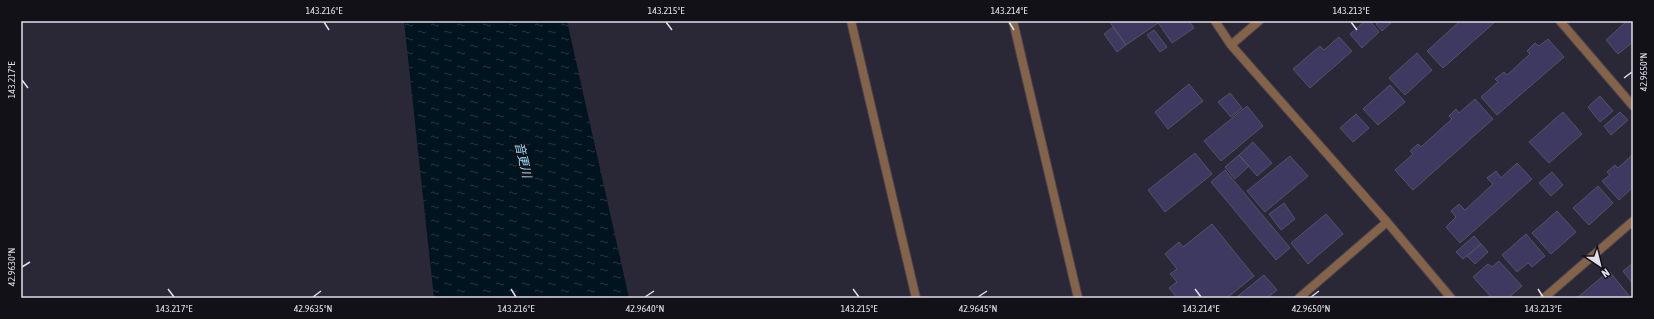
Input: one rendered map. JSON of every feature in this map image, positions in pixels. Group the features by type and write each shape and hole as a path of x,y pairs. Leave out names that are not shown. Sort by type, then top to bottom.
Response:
{"street":[{"path":"851,21 916,298"},
{"path":"1014,21 1078,298"},
{"path":"1215,21 1231,45 1387,222 1451,298"},
{"path":"1231,45 1259,21"},
{"path":"1560,21 1633,106"},
{"path":"1544,298 1633,221"},
{"path":"1299,298 1387,222"}],"water":[{"name":"音更川","path":"404,21 567,21 629,298 434,298"}],"building":[{"path":"1109,21 1157,21 1158,23 1126,45"},
{"path":"1157,21 1189,21 1194,28 1172,43"},
{"path":"1365,21 1370,21 1379,32 1362,48 1350,34"},
{"path":"1379,21 1393,21 1382,31 1376,24"},
{"path":"1460,21 1496,21 1443,68 1427,51"},
{"path":"1627,21 1633,21 1633,42 1618,54 1606,40"},
{"path":"1113,27 1126,45 1117,52 1104,34"},
{"path":"1154,30 1167,47 1160,52 1147,35"},
{"path":"1339,37 1352,51 1310,88 1293,69 1320,46 1324,50"},
{"path":"1548,39 1564,57 1497,115 1481,97 1498,82 1495,79 1504,72 1507,75 1530,54 1527,51 1535,43 1539,46"},
{"path":"1417,53 1432,70 1405,95 1389,78"},
{"path":"1189,84 1203,101 1168,129 1155,112"},
{"path":"1390,85 1405,102 1378,125 1363,109"},
{"path":"1230,93 1242,108 1231,117 1218,102"},
{"path":"1600,96 1613,111 1600,122 1588,107"},
{"path":"1475,99 1493,119 1413,190 1395,170 1413,154 1410,151 1418,144 1421,147 1452,119 1449,116 1456,109 1459,113"},
{"path":"1247,106 1263,126 1221,161 1204,141"},
{"path":"1563,112 1582,134 1549,163 1529,142"},
{"path":"1620,112 1628,120 1611,135 1604,126"},
{"path":"1356,114 1369,128 1353,142 1340,128"},
{"path":"1253,142 1272,163 1257,176 1239,155"},
{"path":"1195,153 1212,174 1165,212 1148,190"},
{"path":"1633,154 1633,187 1619,200 1602,181 1610,175 1607,172 1615,165 1618,168"},
{"path":"1239,155 1249,166 1235,179 1225,167"},
{"path":"1290,156 1308,176 1265,212 1247,191"},
{"path":"1517,163 1532,179 1460,243 1446,227 1456,217 1451,211 1459,204 1465,210 1493,184 1487,178 1496,171 1501,178"},
{"path":"1225,170 1290,248 1276,260 1211,182"},
{"path":"1552,172 1563,185 1551,196 1539,183"},
{"path":"1598,186 1613,203 1589,225 1573,208"},
{"path":"1284,203 1295,219 1281,230 1269,214"},
{"path":"1557,211 1576,232 1551,254 1532,233"},
{"path":"1326,214 1343,234 1308,264 1291,243"},
{"path":"1212,224 1254,276 1227,298 1177,298 1169,288 1177,282 1170,274 1177,269 1165,254 1179,242 1183,247"},
{"path":"1526,234 1545,256 1532,267 1528,263 1517,272 1502,255"},
{"path":"1474,236 1481,244 1463,259 1456,252"},
{"path":"1481,244 1488,252 1475,264 1467,256"},
{"path":"1499,261 1522,286 1508,298 1492,298 1473,277 1488,264 1492,267"},
{"path":"1633,263 1633,284 1623,271"},
{"path":"1609,271 1631,298 1577,298"},
{"path":"1264,275 1277,290 1267,298 1240,298 1238,296"}]}
